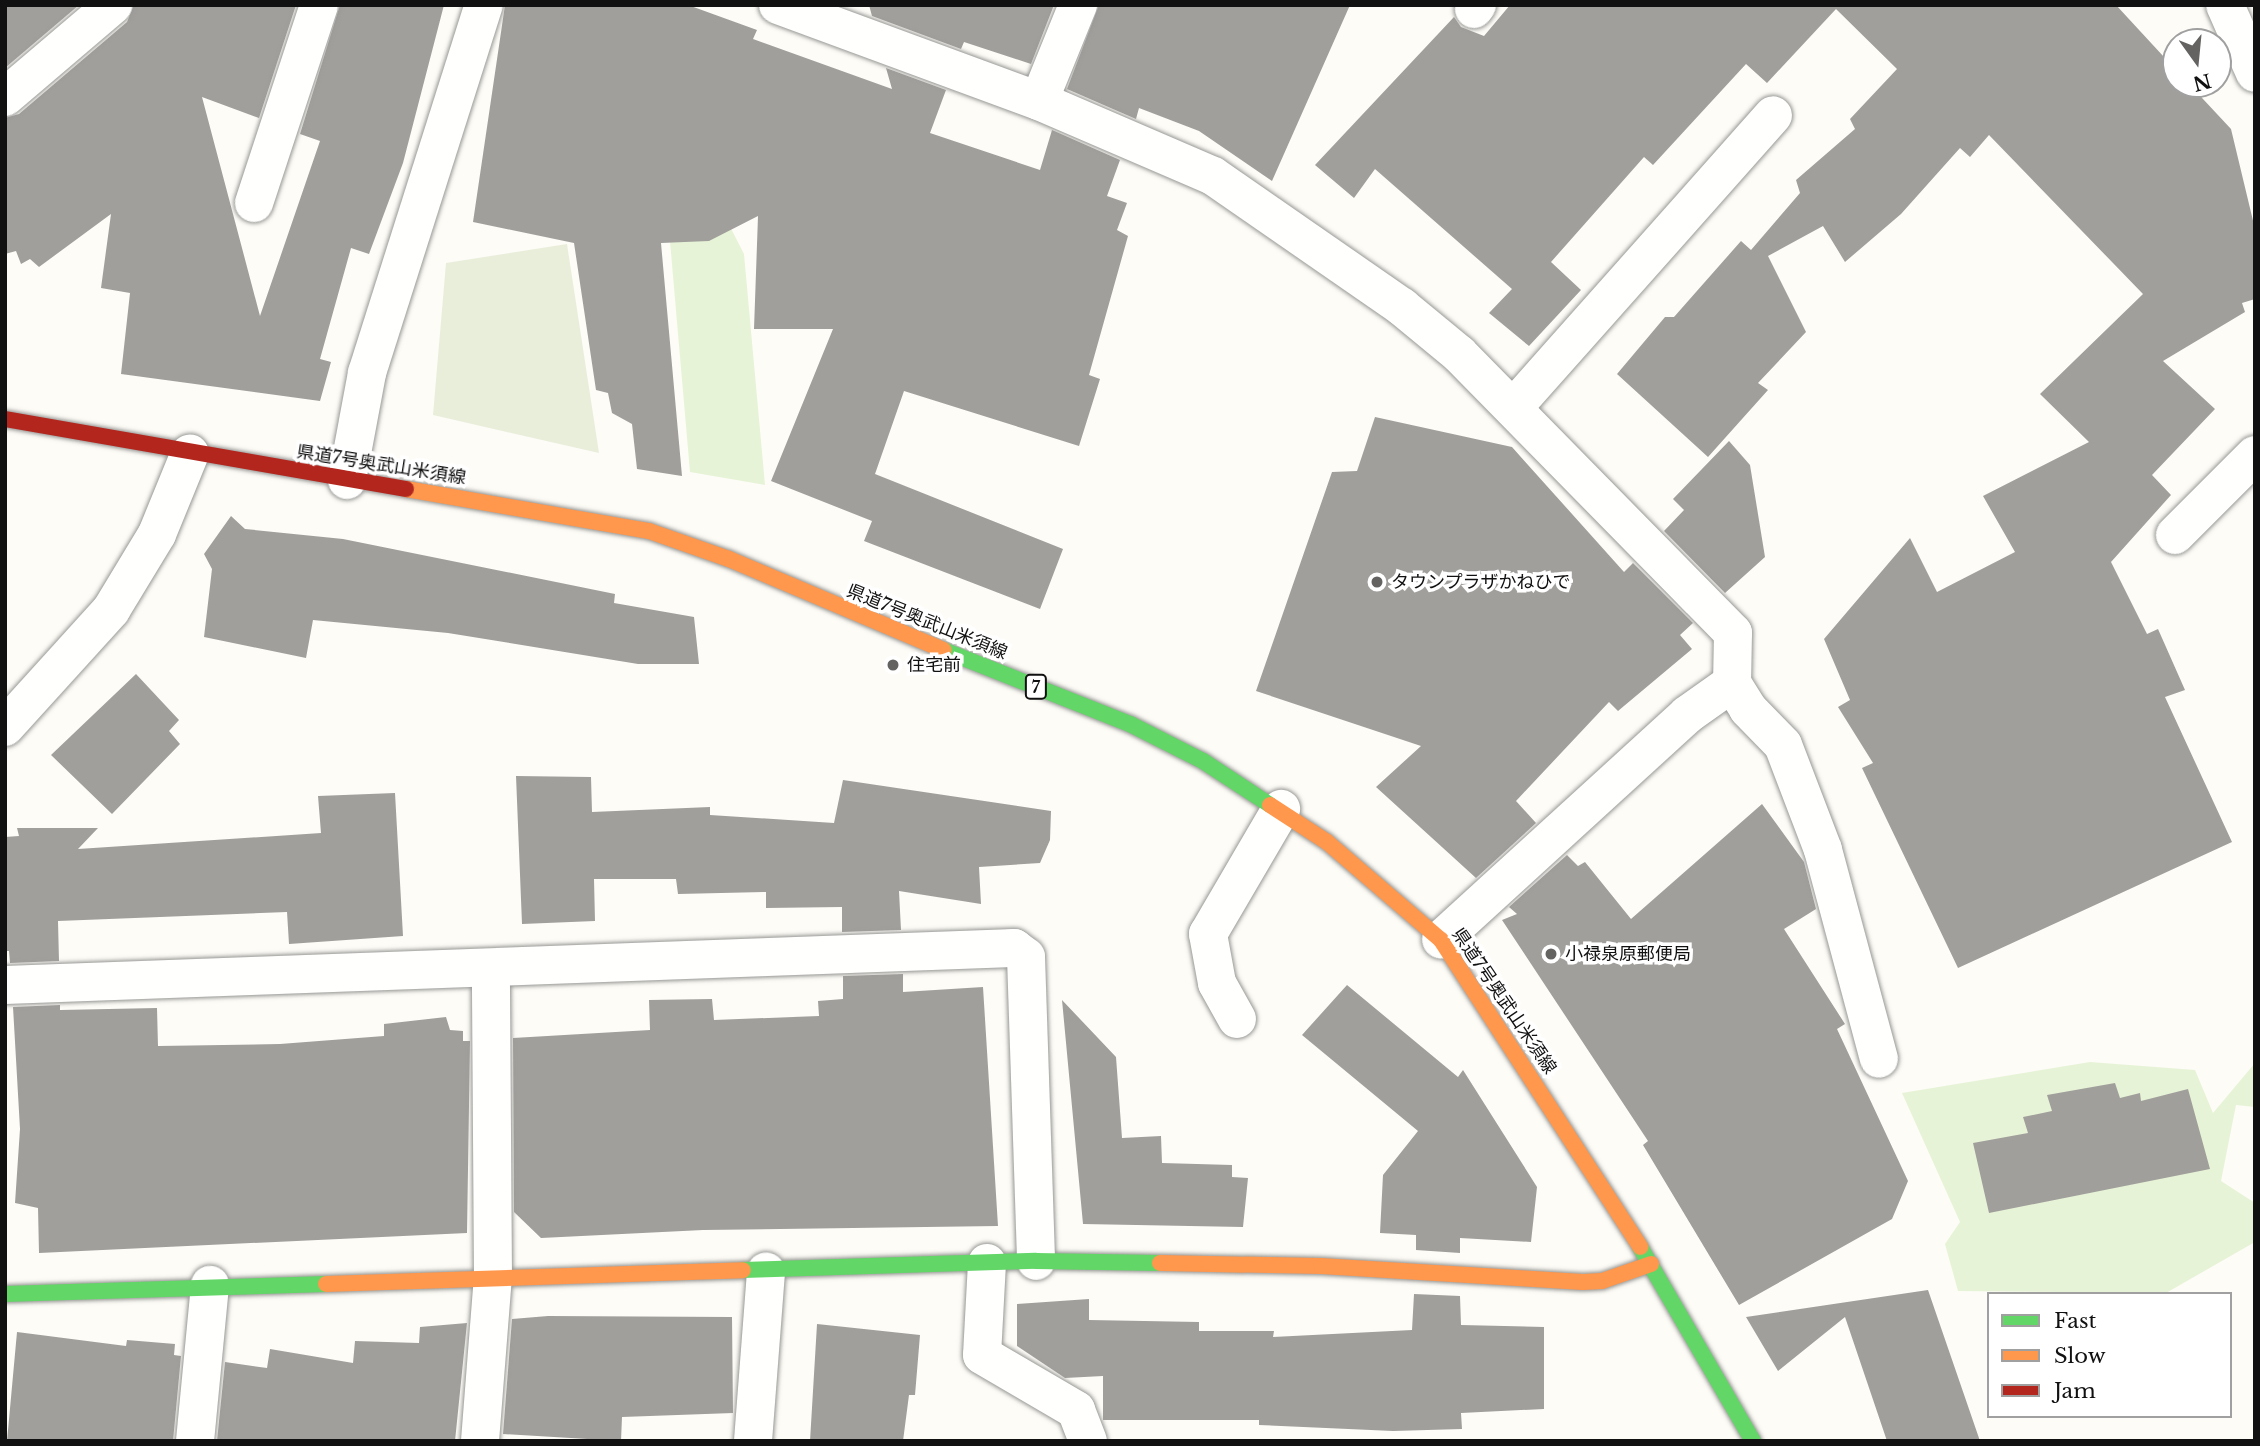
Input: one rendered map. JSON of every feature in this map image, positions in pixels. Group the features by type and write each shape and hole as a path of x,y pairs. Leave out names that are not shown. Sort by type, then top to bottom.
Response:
{"main road":[{"name":"県道7号奥武山米須線","path":"5,419 649,531 729,559 803,594 1130,724 1203,761 1281,809 1387,889 1441,940 1651,1264 1753,1441"},
{"path":"5,1294 211,1285 765,1271 1036,1261 1321,1266 1583,1282 1602,1281 1651,1264"}],"street":[{"path":"5,97 113,5"},
{"path":"254,203 319,5"},
{"path":"347,480 367,373 484,5"},
{"path":"1039,101 1078,5"},
{"path":"2225,5 2255,73"},
{"path":"783,6 1039,101 1213,176 1402,307 1514,407 1733,633 1732,683 1748,709 1783,746 1823,850 1879,1059"},
{"path":"1514,407 1773,115"},
{"path":"5,727 111,610 157,534 190,453"},
{"path":"2175,535 2255,455"},
{"path":"1441,940 1687,715 1732,683"},
{"path":"1237,1019 1217,983 1208,934 1281,809"},
{"path":"5,985 1014,948 1027,957 1036,1261"},
{"path":"480,1441 493,1277 491,968"},
{"path":"986,1264 982,1355 1076,1410 1088,1441"},
{"path":"753,1441 765,1271"},
{"path":"195,1441 211,1285"}],"green space":[{"path":"666,195 720,207 744,254 765,485 690,472"},
{"path":"567,244 599,453 433,415 446,263"},
{"path":"2090,1062 2195,1070 2213,1113 2255,1063 2255,1107 2236,1105 2221,1181 2255,1203 2255,1242 2168,1292 1958,1291 1945,1244 1960,1222 1902,1093"}],"building":[{"path":"5,5 79,5 5,68"},
{"path":"134,5 296,5 259,118 202,97 260,316 320,141 300,134 340,5 444,5 403,163 369,254 351,248 320,359 331,362 320,401 121,374 130,293 101,288 111,214 39,267 30,259 21,264 16,251 5,254 5,118 19,114 127,22"},
{"path":"505,5 688,5 757,30 753,39 892,89 886,68 946,90 930,133 1040,170 1052,130 1120,160 1107,196 1127,203 1117,230 1128,236 1089,375 1100,379 1079,446 904,391 875,474 1063,549 1040,609 864,541 872,521 771,481 833,329 754,329 758,216 709,241 661,243 682,476 637,469 632,424 612,413 608,393 596,390 574,243 473,222"},
{"path":"869,5 1054,5 1031,64 964,42 961,49 872,16"},
{"path":"1099,5 1350,5 1272,181 1199,131 1139,108 1136,119 1067,89"},
{"path":"1510,5 2116,5 2162,55 2162,98 2202,98 2231,129 2255,229 2255,299 2242,303 2245,312 2163,361 2215,409 2152,475 2171,495 2111,562 2147,634 2158,629 2185,690 2165,697 2232,842 1958,968 1862,768 1873,763 1838,707 1850,700 1824,639 1910,538 1937,592 2015,552 1983,496 2089,442 2040,394 2143,294 1989,135 1970,157 1960,148 1901,214 1845,262 1823,226 1768,256 1806,332 1758,383 1768,390 1708,457 1617,374 1665,317 1674,317 1741,241 1751,250 1800,193 1796,180 1855,129 1850,119 1897,69 1836,9 1767,83 1746,64 1653,165 1644,157 1551,262 1581,290 1529,346 1489,313 1512,289 1375,169 1354,198 1315,165 1454,17 1461,27 1484,36"},
{"path":"1375,417 1512,447 1624,572 1633,563 1693,623 1680,635 1692,649 1618,711 1609,702 1516,801 1536,823 1476,878 1376,787 1421,746 1256,691 1332,472 1357,471"},
{"path":"1729,441 1750,465 1765,557 1725,593 1664,531 1684,510 1673,499"},
{"path":"231,516 245,529 343,539 615,594 614,603 694,617 699,664 638,664 448,633 313,620 306,658 204,637 212,569 204,554"},
{"path":"136,674 179,720 169,731 180,744 112,814 51,755"},
{"path":"516,776 591,777 592,812 710,807 710,815 834,823 843,780 1051,811 1050,840 1040,863 979,867 981,904 899,891 901,930 842,932 842,907 766,908 766,892 678,894 676,879 594,879 595,921 522,924"},
{"path":"395,793 403,936 289,944 287,912 58,921 59,961 10,963 9,951 5,951 5,837 19,836 17,828 98,828 78,849 321,833 318,796"},
{"path":"1762,804 1804,862 1816,909 1784,929 1845,1024 1837,1029 1908,1181 1892,1219 1739,1305 1643,1145 1648,1141 1502,920 1517,914 1509,907 1567,855 1578,866 1585,862 1631,919"},
{"path":"903,974 903,992 983,987 998,1226 703,1230 541,1238 514,1212 513,1038 650,1030 649,1000 712,999 714,1020 819,1016 818,1001 843,999 843,976"},
{"path":"1347,985 1458,1077 1463,1070 1537,1187 1531,1242 1460,1238 1460,1253 1416,1250 1416,1235 1380,1233 1383,1175 1418,1131 1302,1035"},
{"path":"1062,1000 1116,1057 1122,1138 1161,1136 1162,1163 1232,1165 1232,1177 1248,1178 1243,1227 1083,1224"},
{"path":"60,1005 60,1010 157,1008 158,1046 280,1044 384,1036 384,1024 446,1017 450,1030 463,1031 463,1041 470,1041 467,1233 39,1253 38,1208 15,1203 20,1129 13,1007"},
{"path":"2115,1083 2120,1098 2140,1093 2141,1101 2188,1089 2210,1169 1989,1213 1973,1143 2028,1133 2023,1117 2052,1111 2047,1095"},
{"path":"1928,1290 1980,1441 1887,1441 1845,1317 1778,1371 1746,1317"},
{"path":"1414,1294 1460,1296 1461,1325 1544,1327 1544,1409 1461,1413 1462,1429 1393,1431 1259,1425 1259,1420 1103,1420 1103,1376 1065,1378 1017,1346 1017,1304 1089,1299 1089,1320 1199,1322 1199,1331 1274,1331 1273,1337 1412,1330"},
{"path":"548,1316 732,1317 733,1413 622,1417 621,1441 503,1434 512,1319"},
{"path":"467,1323 455,1441 217,1441 225,1362 267,1368 270,1349 353,1363 355,1341 419,1343 420,1327"},
{"path":"817,1324 920,1335 915,1395 909,1395 903,1441 810,1441"},
{"path":"17,1332 126,1346 127,1340 175,1344 174,1355 181,1356 173,1441 7,1441"}],"traffic: fast":[{"path":"943,650 1130,724 1203,761 1270,805"},
{"path":"1640,1247 1753,1441"},
{"path":"743,1270 1036,1261 1160,1263"},
{"path":"5,1294 326,1284"}],"traffic: slow":[{"path":"406,489 649,531 729,559 943,650"},
{"path":"1270,805 1327,842 1441,940 1640,1247"},
{"path":"1160,1263 1321,1266 1583,1282 1602,1281 1651,1264"},
{"path":"326,1284 743,1270"}],"traffic: jam":[{"path":"5,419 406,489"}],"place":[{"name":"タウンプラザかねひで","path":"1377,582"},
{"name":"住宅前","path":"893,665"},
{"name":"小禄泉原郵便局","path":"1551,954"}]}
